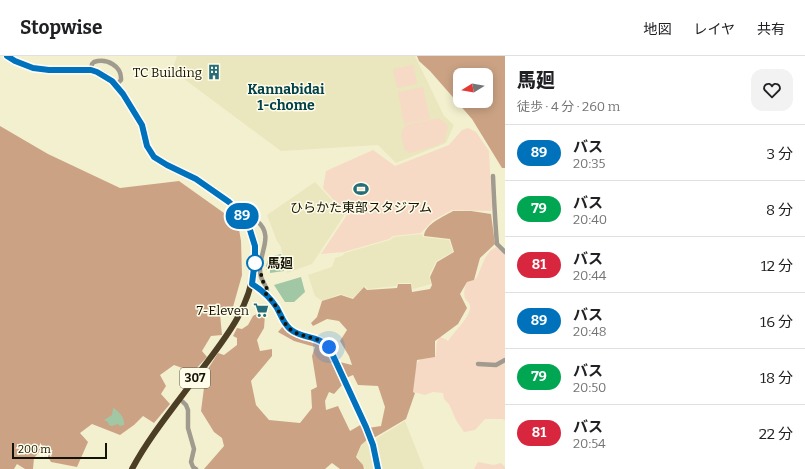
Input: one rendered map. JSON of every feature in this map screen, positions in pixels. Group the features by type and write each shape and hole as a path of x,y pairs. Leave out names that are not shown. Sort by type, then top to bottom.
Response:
{"highway":[{"name":"307","path":"7,56 15,61 41,70 91,70 112,81 123,94 142,125 147,146 154,157 196,179 229,202 240,213 250,230 255,246 252,284 249,295 240,314 230,332 159,427 138,457 132,469"}],"main road":[{"path":"252,284 270,298 285,324 290,329 297,333 324,342 329,347 373,445 378,469"}],"street":[{"path":"91,70 94,62 101,61 112,63 118,70 121,77 121,80 116,85"},
{"path":"492,176 497,244 505,252"},
{"path":"240,213 252,217 265,231 266,238 260,267 262,280 267,290 265,293"},
{"path":"478,364 496,365 505,360"},
{"path":"183,402 188,410 188,428 194,449 191,462 192,467 196,469"}],"shaded area":[{"path":"177,56 415,56 444,116 454,125 446,143 396,163 378,145 281,151 172,70"},
{"path":"417,56 505,56 505,168 502,168 472,119 462,108 493,108 493,68 453,68 453,97 419,61"},
{"path":"413,65 417,84 397,88 393,69"},
{"path":"423,87 430,119 404,124 398,92"},
{"path":"439,118 448,126 444,142 433,147 409,153 404,149 401,133 406,125"},
{"path":"0,126 48,154 120,188 179,181 238,223 241,241 242,275 233,307 220,314 222,335 211,336 202,351 207,357 193,372 174,365 160,375 166,386 161,394 170,404 154,423 143,416 134,425 120,435 92,424 80,433 88,442 77,467 51,462 47,455 39,452 34,458 33,469 25,469 17,464 14,469 0,469"},
{"path":"468,128 476,132 489,151 491,211 452,210 432,221 421,233 393,236 389,239 344,252 321,254 347,215 323,188 326,171 373,150 395,166 449,145 462,130"},
{"path":"315,182 345,214 312,264 287,273 281,247 277,241 267,215"},
{"path":"453,211 471,211 491,214 495,244 480,258 474,280 467,282 460,294 467,308 458,324 435,341 435,357 417,360 413,392 415,393 406,419 372,439 368,428 381,426 385,407 378,386 358,385 353,375 346,378 340,362 352,365 349,356 340,341 347,330 339,321 327,319 313,326 311,323 317,317 322,301 341,295 353,299 364,287 367,290 397,288 398,284 411,284 412,292 430,289 432,285 430,277 437,262 454,252 450,239 424,236 425,232 435,221"},
{"path":"422,234 423,237 449,240 453,252 436,261 429,276 431,284 413,289 411,283 398,283 396,286 368,289 365,286 353,298 340,294 322,301 315,296 308,275 332,267 335,258 342,256 345,253 390,240 394,237"},
{"path":"496,247 505,253 505,420 485,419 475,430 464,432 456,420 449,404 444,399 443,393 433,392 425,395 413,392 414,373 419,361 422,359 435,357 438,339 440,337 448,341 467,317 470,307 464,296 464,290 467,282 474,280 477,277 485,258 490,251"},
{"path":"281,254 284,271 270,273 270,270 266,270 269,257"},
{"path":"301,277 305,292 294,302 285,302 274,285"},
{"path":"260,312 265,315 264,328 257,340 260,351 272,349 272,356 251,381 256,405 269,420 300,423 312,408 311,390 317,387 312,356 315,347 294,341 278,332 284,325 295,337 321,345 328,354 342,385 334,394 329,392 325,401 326,410 338,406 350,431 362,424 368,439 361,445 356,457 363,465 364,469 340,469 332,463 325,469 204,469 224,446 222,438 214,432 201,411 206,372 218,353 224,355 237,345 237,338 233,336 237,328 242,329 248,325 253,316"},
{"path":"114,408 122,416 124,425 120,426 118,424 111,426 104,420 112,415"},
{"path":"405,421 424,469 380,469 374,440"},
{"path":"369,439 375,469 365,469 357,456 361,445"},
{"path":"478,462 494,465 501,463 505,469 474,469"}],"bus line":[{"name":"89","path":"7,56 15,61 41,70 91,70 105,76 112,81 123,94 130,108 142,125 147,146 151,154 167,165 196,179 229,202 240,213 250,230 255,246 252,284 270,298 285,324 290,329 304,336 312,337 324,342 329,347 366,427 373,445 378,469"}],"place":[{"name":"TC Building","path":"214,72"},
{"name":"ひらかた東部スタジアム","path":"361,189"},
{"name":"馬廻","path":"255,263"},
{"name":"7-Eleven","path":"261,310"}],"district":[{"name":"Kannabidai 1-chome","path":"286,98"}],"route":[{"path":"255,263 260,267 260,275 267,290 265,293 277,308 285,324 297,333 324,342 329,347"}]}
